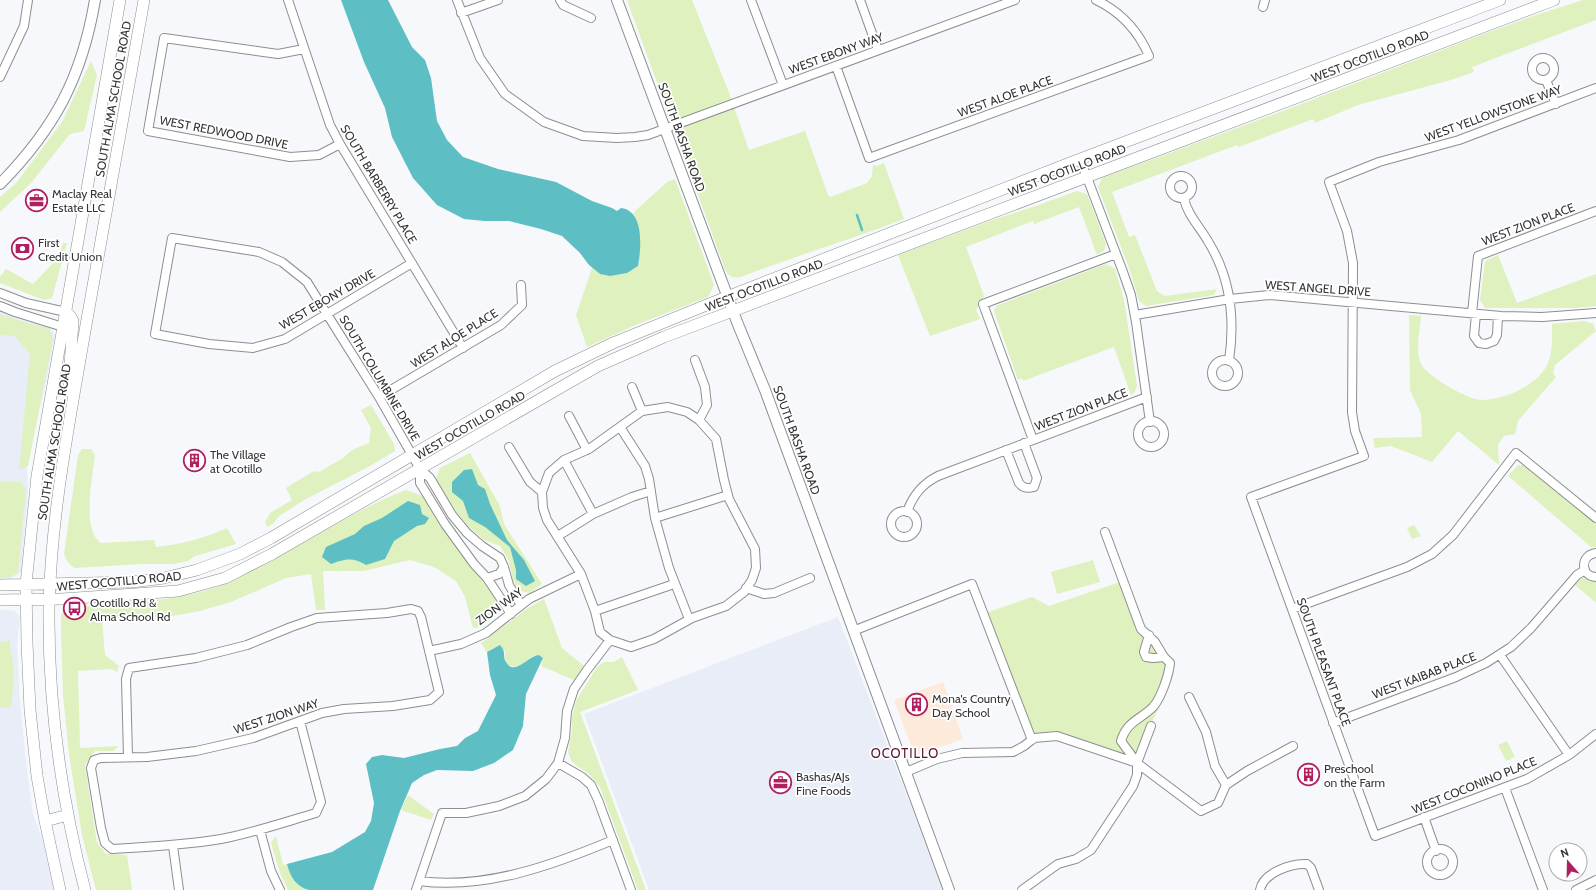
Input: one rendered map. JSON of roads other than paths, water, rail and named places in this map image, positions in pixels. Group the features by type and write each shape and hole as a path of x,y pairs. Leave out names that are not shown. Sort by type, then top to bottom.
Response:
{"main road":[{"name":"SOUTH ALMA SCHOOL ROAD","path":"60,890 45,821 30,710 26,584 37,476 120,0"},
{"name":"SOUTH ALMA SCHOOL ROAD","path":"85,890 68,816 59,758 53,704 50,584 57,502 71,410 144,0"},
{"name":"WEST OCOTILLO ROAD","path":"0,585 132,582 164,578 204,567 240,554 555,371 613,343 1080,159 1500,0"},
{"name":"WEST OCOTILLO ROAD","path":"0,600 50,600 178,591 225,578 272,554 598,366 664,337 1554,0"},
{"path":"66,312 71,317 72,321 69,381 71,410"},
{"path":"208,582 226,568 261,550 264,541"},
{"path":"45,821 68,816"}],"street":[{"path":"0,77 24,26 28,0"},
{"path":"0,184 16,168 40,138 72,85 88,37 95,0"},
{"name":"SOUTH BARBERRY PLACE","path":"288,0 330,125 463,348"},
{"name":"WEST EBONY WAY","path":"457,0 480,58 505,94 544,122 583,136 635,137 648,135 1015,0"},
{"path":"461,13 498,0"},
{"path":"560,0 563,5 591,18"},
{"name":"SOUTH BASHA ROAD","path":"617,0 728,297 770,404 949,890"},
{"path":"751,0 783,85"},
{"path":"860,0 878,50"},
{"name":"WEST ALOE PLACE","path":"836,66 869,158 1149,56 1134,29 1124,18 1108,6 1096,0"},
{"name":"WEST REDWOOD DRIVE","path":"304,49 278,54 164,38 148,131 290,158 319,155 340,144"},
{"path":"1546,80 1556,104"},
{"name":"WEST YELLOWSTONE WAY","path":"1353,302 1353,263 1351,248 1344,221 1329,182 1379,162 1459,140 1596,88"},
{"path":"1080,159 1129,290 1135,315 1150,422"},
{"path":"1184,198 1185,205 1202,232 1223,272 1230,299 1232,331 1229,361"},
{"name":"WEST ZION PLACE","path":"1474,313 1478,256 1596,211"},
{"name":"SOUTH COLUMBINE DRIVE","path":"155,334 172,238 259,252 282,262 308,282 379,397 420,469"},
{"path":"1033,440 984,304 1116,254"},
{"name":"WEST EBONY DRIVE","path":"155,334 209,344 253,348 285,339 412,263"},
{"name":"WEST ALOE PLACE","path":"379,397 501,325 522,305 521,285"},
{"path":"0,293 26,303 66,312"},
{"name":"WEST ANGEL DRIVE","path":"1135,315 1269,294 1498,316 1542,316 1596,313"},
{"name":"SOUTH PLEASANT PLACE","path":"1353,302 1352,412 1355,431 1364,456 1251,497 1375,836"},
{"path":"0,306 63,327"},
{"path":"1474,313 1474,336 1479,342 1486,344 1494,341 1497,335 1498,316"},
{"path":"695,360 705,387 707,405 700,420"},
{"path":"632,387 642,411"},
{"name":"WEST ZION PLACE","path":"907,512 916,493 932,479 1147,397"},
{"path":"668,406 687,412 700,420 716,439 728,495 755,549 756,568 752,580 744,592 726,606 689,619 654,639 631,647 610,640 600,632 595,611 581,574 547,520 543,508 542,492 549,473 564,460 587,450 642,411 668,406"},
{"path":"569,416 587,450"},
{"path":"620,427 645,466 655,518 674,584 689,619"},
{"name":"WEST ZION PLACE","path":"1006,450 1022,487 1034,487 1037,478 1024,443"},
{"path":"509,447 530,482 542,492"},
{"path":"1292,609 1407,567 1432,554 1453,534 1516,453 1596,518"},
{"path":"564,460 593,514"},
{"path":"420,469 430,478 452,515 467,533 482,546 500,558 504,567 508,585 521,605"},
{"path":"420,469 420,483 445,524 474,564 487,578 511,614"},
{"path":"558,536 593,514 632,497 651,491"},
{"path":"655,518 728,495"},
{"path":"1105,532 1141,629 1156,642 1164,657 1170,663 1169,672 1159,698 1154,706 1129,724 1121,741 1137,763 1201,811 1218,803 1226,785 1247,771 1293,746"},
{"name":"WEST KAIBAB PLACE","path":"1333,723 1456,677 1481,666 1500,655 1531,628 1577,575 1585,570 1583,565 1585,558 1596,553"},
{"path":"487,578 499,574 504,567"},
{"path":"1585,570 1589,575 1596,577"},
{"name":"ZION WAY","path":"430,651 462,644 486,633 529,599 581,574"},
{"path":"746,588 764,594 774,593 810,578"},
{"path":"595,611 674,584"},
{"path":"853,630 972,584 1032,740"},
{"path":"128,757 126,679 129,668 196,658 247,645 317,618 387,613 411,608 418,611 430,651"},
{"path":"1149,635 1144,652 1146,657 1164,657"},
{"path":"416,890 442,813 466,813 499,806 524,796 546,779 558,763 565,738 567,711 574,689 610,640"},
{"name":"WEST ZION WAY","path":"173,846 112,849 105,843 91,768 94,760 101,758 147,757 196,751 253,738 300,721 344,709 393,706 430,700 439,692 430,651"},
{"path":"1500,655 1569,755"},
{"path":"1189,697 1206,732 1215,766 1226,785"},
{"path":"179,890 173,846 222,839 260,830 316,813 321,802 300,721"},
{"path":"1022,890 1058,864 1076,859 1091,850 1133,786 1137,775 1137,763 1151,726"},
{"name":"WEST COCONINO PLACE","path":"1375,836 1505,788 1534,775 1569,755 1596,734"},
{"path":"906,772 937,760 962,753 1012,752 1042,736 1057,736 1137,763"},
{"path":"558,763 582,777 590,785 598,800 631,890"},
{"path":"1505,788 1542,890"},
{"path":"1424,817 1436,851"},
{"path":"260,830 271,870 280,890"},
{"path":"419,880 444,885 462,886 504,880 563,861 613,840"},
{"path":"1260,890 1260,886 1270,875 1298,863 1307,864 1311,868 1319,890"},
{"path":"1576,890 1596,880"}],"water":[{"path":"341,0 388,0 412,47 425,60 431,78 437,121 447,140 463,157 498,169 556,182 592,201 617,211 621,208 629,211 638,223 640,232 638,266 627,273 610,276 600,274 589,265 580,253 562,236 509,221 464,219 437,205 413,178 392,137 385,108 364,62"},
{"path":"472,469 478,485 485,489 490,504 507,540 524,560 535,581 526,586 516,579 516,570 510,547 485,527 469,518 463,501 452,492 452,482 464,470"},
{"path":"408,501 420,505 422,514 429,518 425,524 417,526 394,541 385,559 366,565 353,560 331,564 322,557 326,547 355,534 364,526 382,518"},
{"path":"500,645 504,652 504,658 510,666 518,666 539,655 543,658 526,694 523,726 513,750 494,763 473,771 437,770 424,775 412,783 400,811 373,890 309,890 304,889 297,884 290,873 287,864 332,852 365,832 371,821 374,803 366,764 372,757 382,755 404,758 457,746 465,738 478,731 496,695 490,675 487,652"}],"waterway":[{"path":"857,215 862,230"}],"place":[{"name":"Maclay Real Estate LLC","path":"36,200"},
{"name":"First Credit Union","path":"22,249"},
{"name":"The Village at Ocotillo","path":"194,461"},
{"name":"Ocotillo Rd & Alma School Rd","path":"74,609"},
{"name":"Mona's Country Day School","path":"917,705"},
{"name":"Preschool on the Farm","path":"1309,775"},
{"name":"Bashas/AJs Fine Foods","path":"780,783"}],"district":[{"name":"OCOTILLO","path":"905,753"}]}
